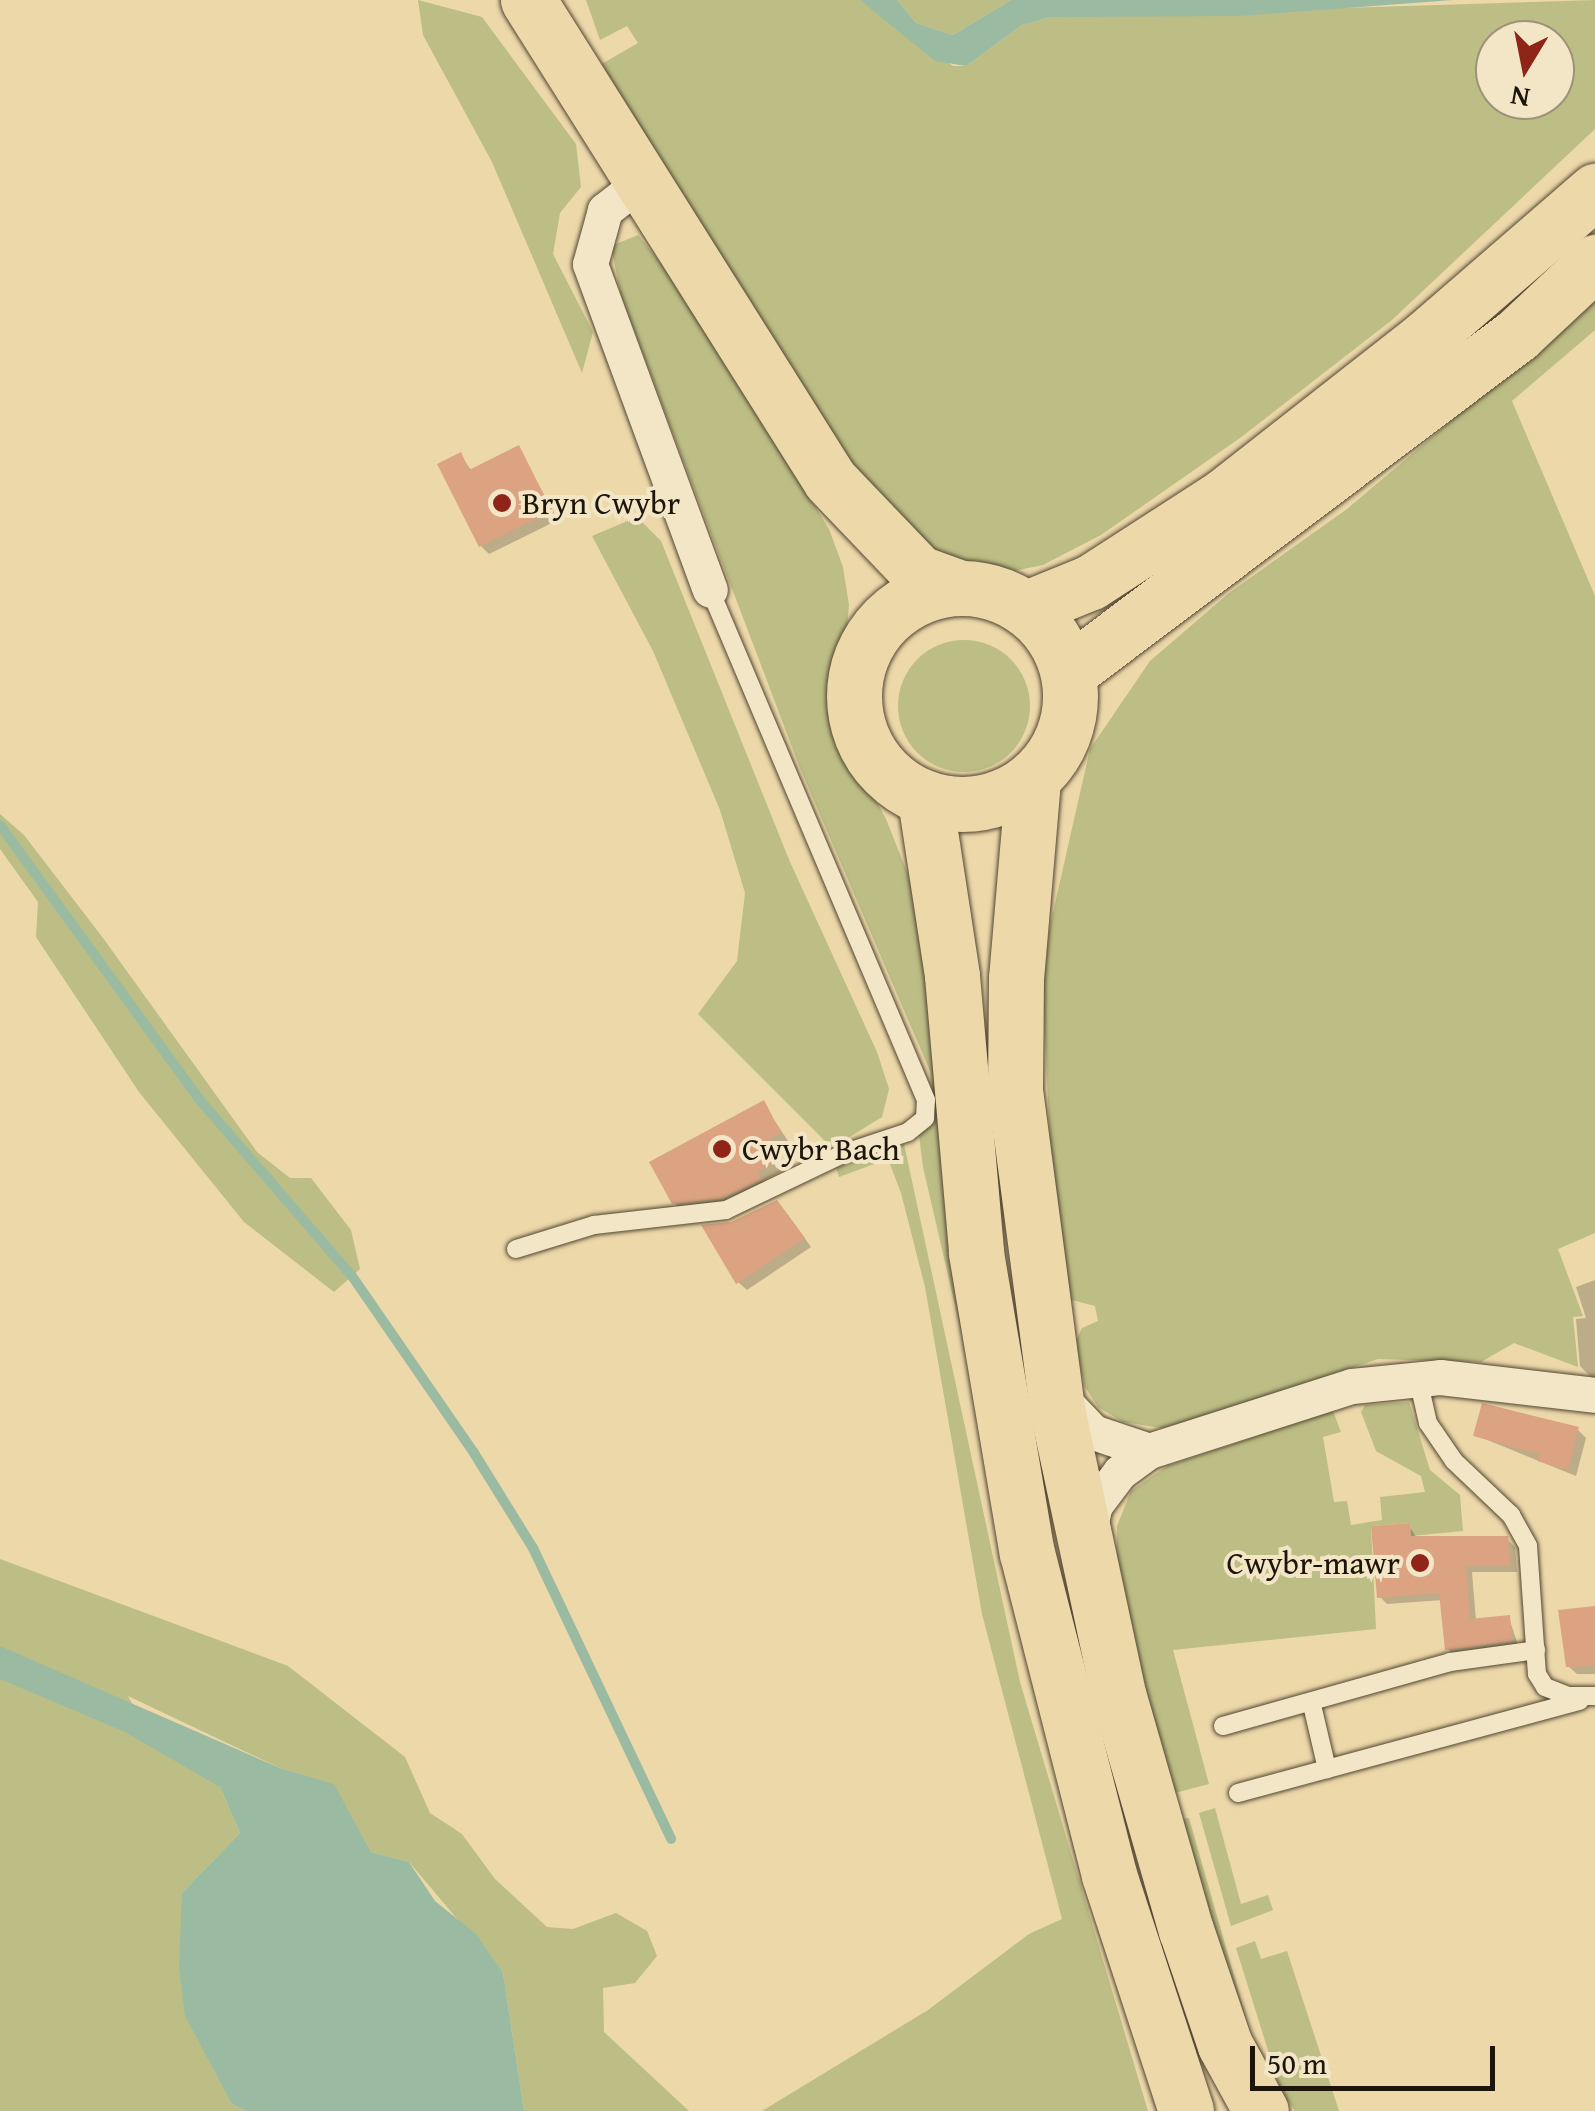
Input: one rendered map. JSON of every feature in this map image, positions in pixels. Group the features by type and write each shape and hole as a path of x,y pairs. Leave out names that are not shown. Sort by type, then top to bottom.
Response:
{"main road":[{"path":"528,0 830,480 884,619"},
{"path":"1027,608 1091,582 1224,496 1422,340 1595,190"},
{"path":"1069,672 1517,335 1595,262"},
{"path":"830,480 919,573 958,586 996,592 1027,608 1054,636 1069,672 1071,710 1064,738 1033,780 1000,799 963,806 925,800 892,780 862,740 852,704 855,671 884,619 915,597 958,586"},
{"path":"1033,780 1016,978 1015,1090 1055,1392 1084,1550 1186,1930 1225,2045 1261,2111"},
{"path":"925,800 952,976 976,1253 1026,1553 1109,1875 1186,2111"}],"street":[{"path":"641,182 605,210 590,264 710,590"},
{"path":"1084,1550 1095,1505 1120,1472 1150,1451 1352,1386 1418,1380 1595,1396"},
{"path":"1055,1392 1093,1432 1150,1451"}],"lane":[{"path":"516,1249 594,1225 726,1210 845,1153 908,1132 924,1118 926,1100 710,590"},
{"path":"1418,1380 1428,1423 1454,1461 1510,1515 1528,1546 1536,1650 1544,1687 1595,1696"},
{"path":"1223,1726 1312,1705 1450,1662 1536,1650"},
{"path":"1238,1794 1595,1696"},
{"path":"1312,1705 1328,1769"}],"shaded area":[{"path":"418,0 482,17 576,144 581,187 560,213 553,254 593,332 582,373 492,162 423,35"},
{"path":"586,0 860,0 953,66 966,66 1022,25 1051,17 1595,0 1595,129 1392,320 1240,438 1101,535 1043,565 988,576 949,564 867,488 600,65 638,43 627,26 600,40"},
{"path":"860,0 897,0 916,23 953,35 1011,0 1453,0 1240,16 1051,17 1022,25 966,66 935,61"},
{"path":"897,0 1011,0 953,35 916,23"},
{"path":"638,235 678,284 829,529 843,567 849,605 838,729 886,819 923,912 963,1340 919,1135 937,1117 930,1071 800,768 621,296 611,246"},
{"path":"1595,299 1595,330 1512,401 1595,596 1595,1233 1558,1249 1583,1316 1573,1317 1578,1367 1514,1343 1481,1362 1378,1359 1167,1429 1123,1422 1098,1407 1085,1387 1075,1343 1082,1328 1098,1321 1095,1306 1068,1299 1050,1144 1043,991 1049,930 1090,749 1150,661 1229,593 1347,509"},
{"path":"637,517 661,541 790,862 877,1052 889,1089 882,1117 848,1138 826,1142 698,1014 737,961 745,893 720,810 653,651 592,536"},
{"path":"964,640 989,645 1011,659 1025,681 1030,706 1025,731 1011,753 989,767 964,772 939,767 917,753 903,731 898,706 903,681 917,659 939,645"},
{"path":"0,814 24,835 103,938 257,1152 290,1178 311,1178 351,1230 360,1269 334,1292 244,1222 139,1092 36,937 38,902 0,849"},
{"path":"904,1144 1020,1682 1148,2111 762,2111 928,2010 1029,1934 1062,1919 982,1614 925,1287 901,1193 888,1159 839,1177 836,1168"},
{"path":"1409,1402 1430,1470 1460,1495 1463,1531 1411,1536 1410,1523 1371,1526 1376,1629 1173,1650 1209,1784 1167,1795 1116,1579 1117,1526 1131,1491 1167,1466 1333,1411 1341,1432 1323,1437 1334,1502 1347,1501 1351,1525 1382,1520 1380,1497 1425,1492 1421,1476 1376,1451 1361,1412 1365,1405"},
{"path":"0,1559 288,1666 405,1757 430,1813 462,1834 495,1879 547,1927 573,1929 616,1913 647,1931 657,1956 635,1983 603,1988 604,2032 689,2111 524,2111 503,1973 409,1862 371,1852 333,1784 280,1768 128,1696 146,1729 220,1787 240,1833 182,1893 232,2104 246,2111 0,2111"},
{"path":"0,1646 280,1768 334,1784 371,1852 409,1862 435,1901 476,1934 503,1973 524,2111 246,2111 232,2104 185,2016 179,1968 182,1893 240,1833 220,1787 125,1732 0,1679"},
{"path":"1215,1808 1241,1904 1268,1895 1273,1910 1231,1926 1199,1813"},
{"path":"1189,1818 1264,2081 1173,1820"},
{"path":"1255,1941 1261,1959 1287,1951 1339,2111 1295,2111 1281,2092 1236,1948"}],"building":[{"name":"Bryn Cwybr","path":"519,445 552,511 479,547 437,464 461,452 469,470"},
{"name":"Cwybr Bach","path":"764,1100 781,1133 766,1141 777,1161 757,1172 762,1179 722,1198 672,1204 649,1162"},
{"path":"777,1200 805,1238 736,1284 701,1225 731,1222"},
{"path":"1482,1403 1579,1427 1568,1470 1537,1461 1539,1454 1473,1436"},
{"path":"1410,1523 1411,1536 1508,1536 1510,1566 1466,1566 1470,1619 1510,1615 1512,1641 1445,1650 1439,1593 1377,1598 1371,1526"},
{"path":"1595,1606 1595,1666 1566,1667 1558,1610"}],"waterway":[{"path":"0,825 199,1099 352,1276 474,1453 533,1548 671,1839"}],"place":[{"name":"Bryn Cwybr","path":"502,503"},
{"name":"Cwybr Bach","path":"722,1149"},
{"name":"Cwybr-mawr","path":"1420,1563"}]}
